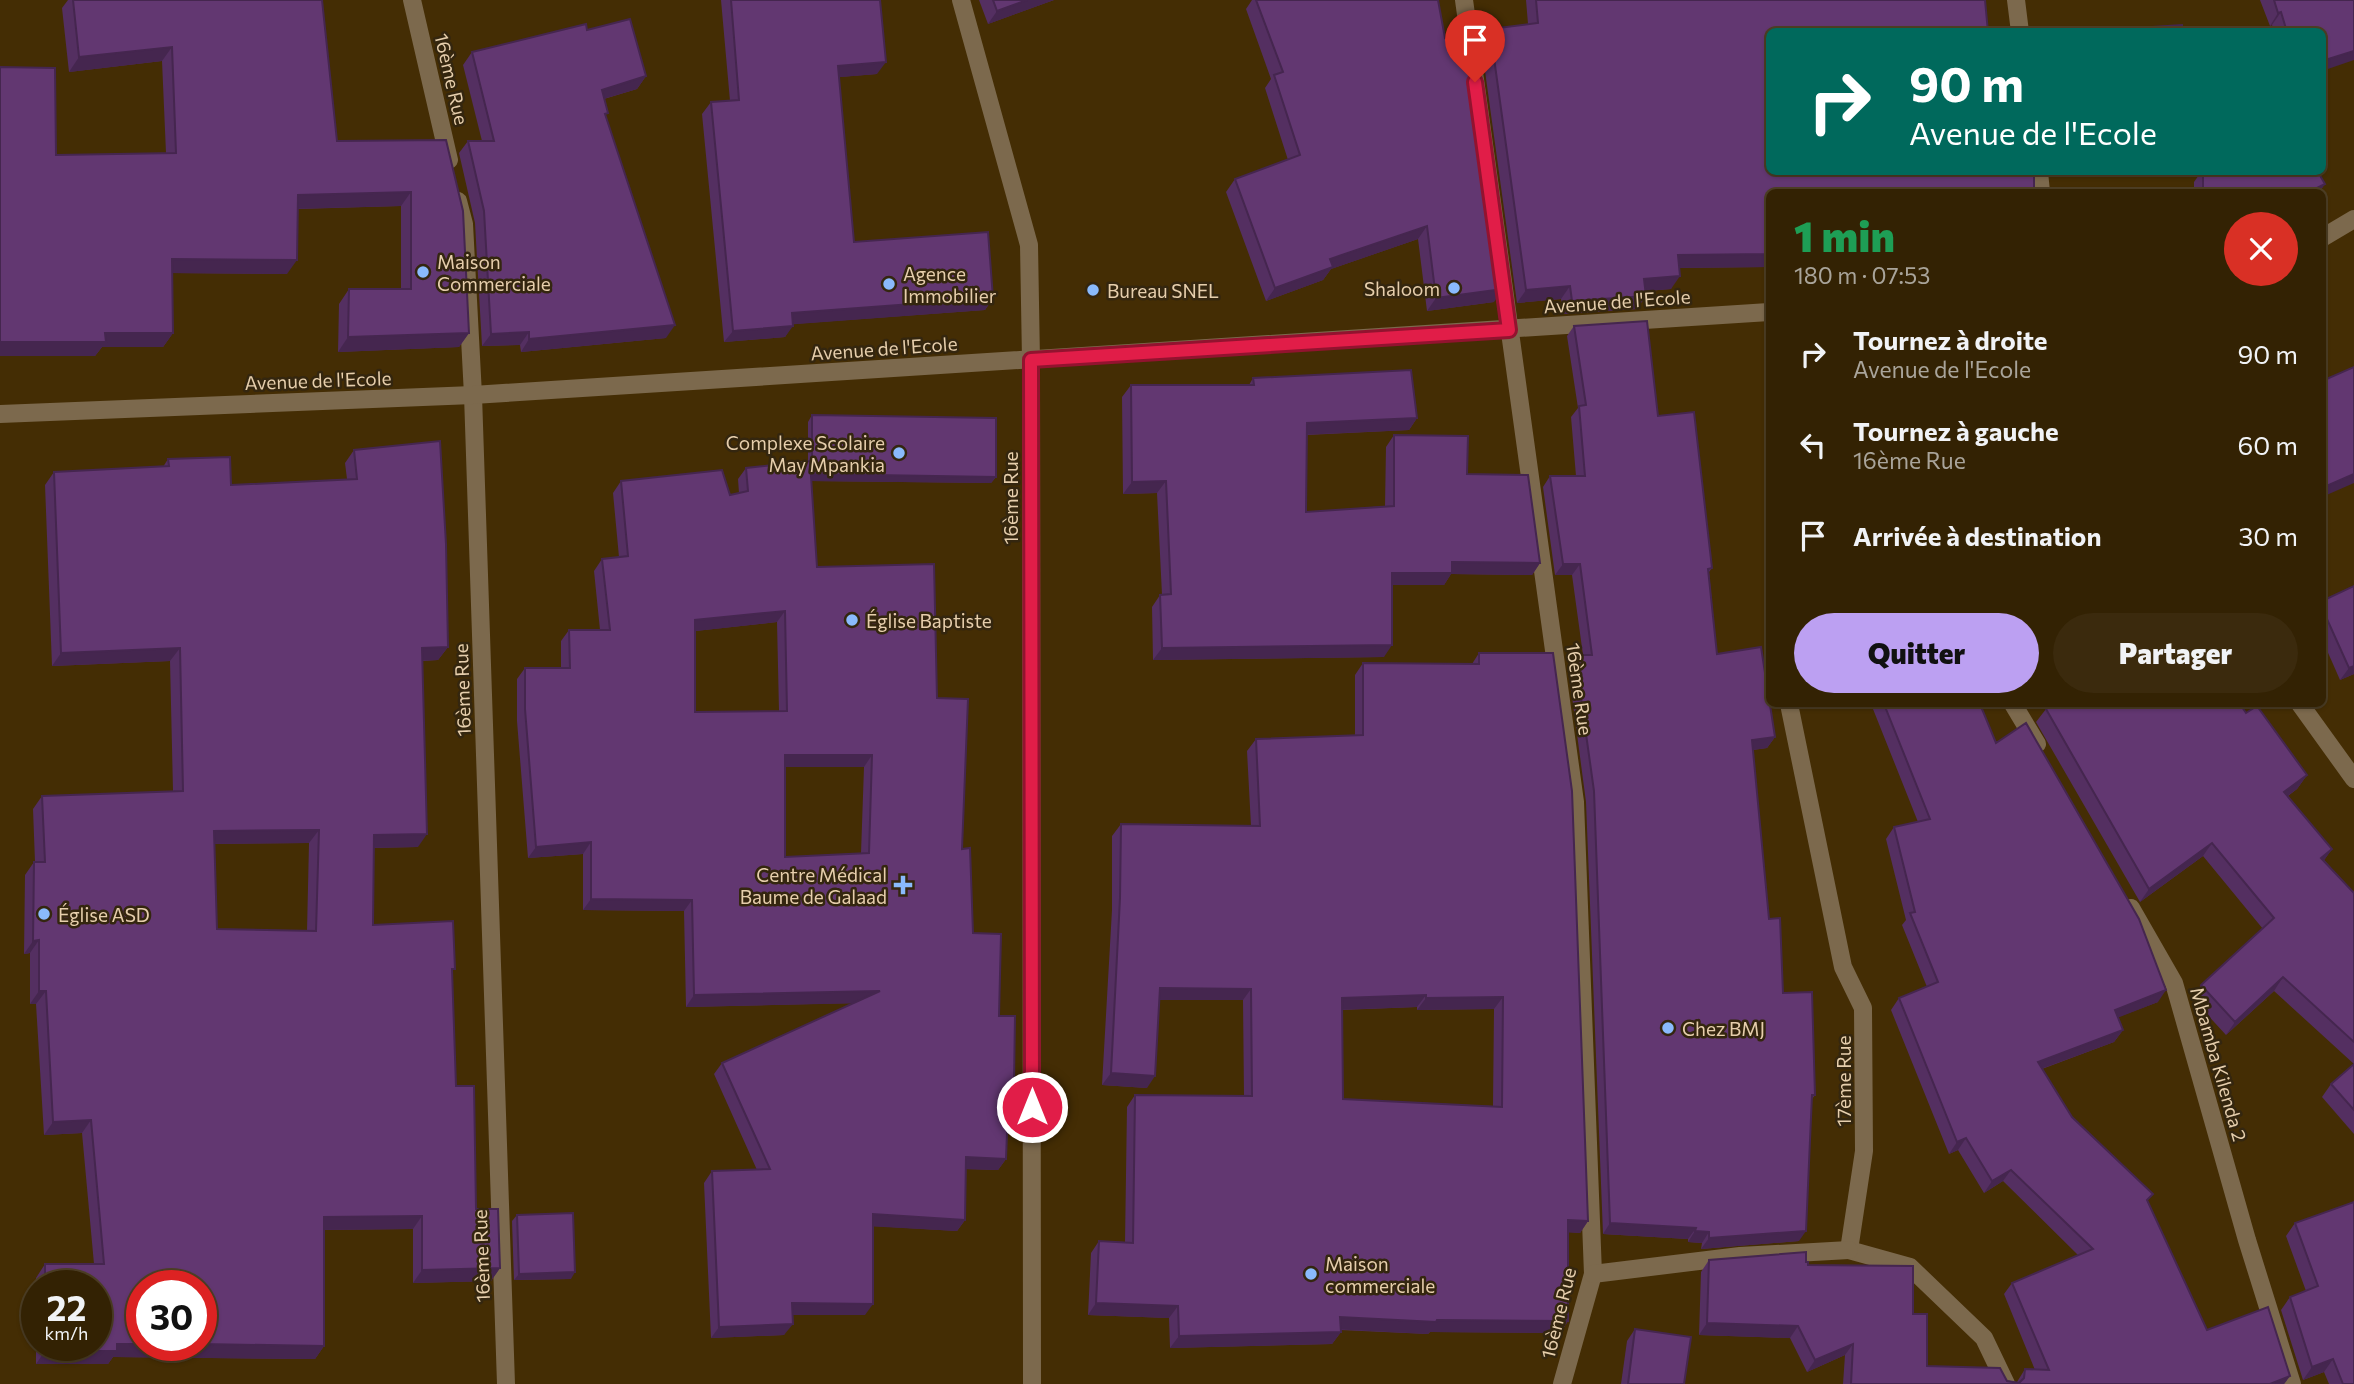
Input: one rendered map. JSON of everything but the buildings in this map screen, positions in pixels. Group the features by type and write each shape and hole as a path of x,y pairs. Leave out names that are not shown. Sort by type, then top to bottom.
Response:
{"street":[{"name":"16ème Rue","path":"412,0 464,225 473,395 506,1384"},
{"name":"16ème Rue","path":"961,0 1029,245 1032,1384"},
{"name":"16ème Rue","path":"1464,0 1575,802 1592,1274 1562,1384"},
{"path":"2016,0 2020,28"},
{"path":"2326,236 2354,219"},
{"name":"Avenue de l'Ecole","path":"0,414 473,395 1766,312"},
{"name":"17ème Rue","path":"1790,707 1843,967 1863,1008 1864,1151 1849,1250"},
{"path":"2015,707 2046,760"},
{"path":"2302,707 2354,779"},
{"name":"Mbamba Kilenda 2","path":"2120,888 2174,983 2247,1240 2292,1384"},
{"path":"1592,1274 1740,1256 1849,1250 1910,1267 1984,1338 2006,1384"}],"place":[{"name":"Maison Commerciale","path":"423,272"},
{"name":"Agence Immobilier","path":"889,284"},
{"name":"Shaloom","path":"1454,288"},
{"name":"Bureau SNEL","path":"1093,290"},
{"name":"Complexe Scolaire May Mpankia","path":"899,453"},
{"name":"Église Baptiste","path":"852,620"},
{"name":"Centre Médical Baume de Galaad","path":"903,885"},
{"name":"Église ASD","path":"44,914"},
{"name":"Chez BMJ","path":"1668,1028"},
{"name":"Maison commerciale","path":"1311,1274"}],"route":[{"path":"1032,1107 1031,360 1509,330 1475,82"}]}
